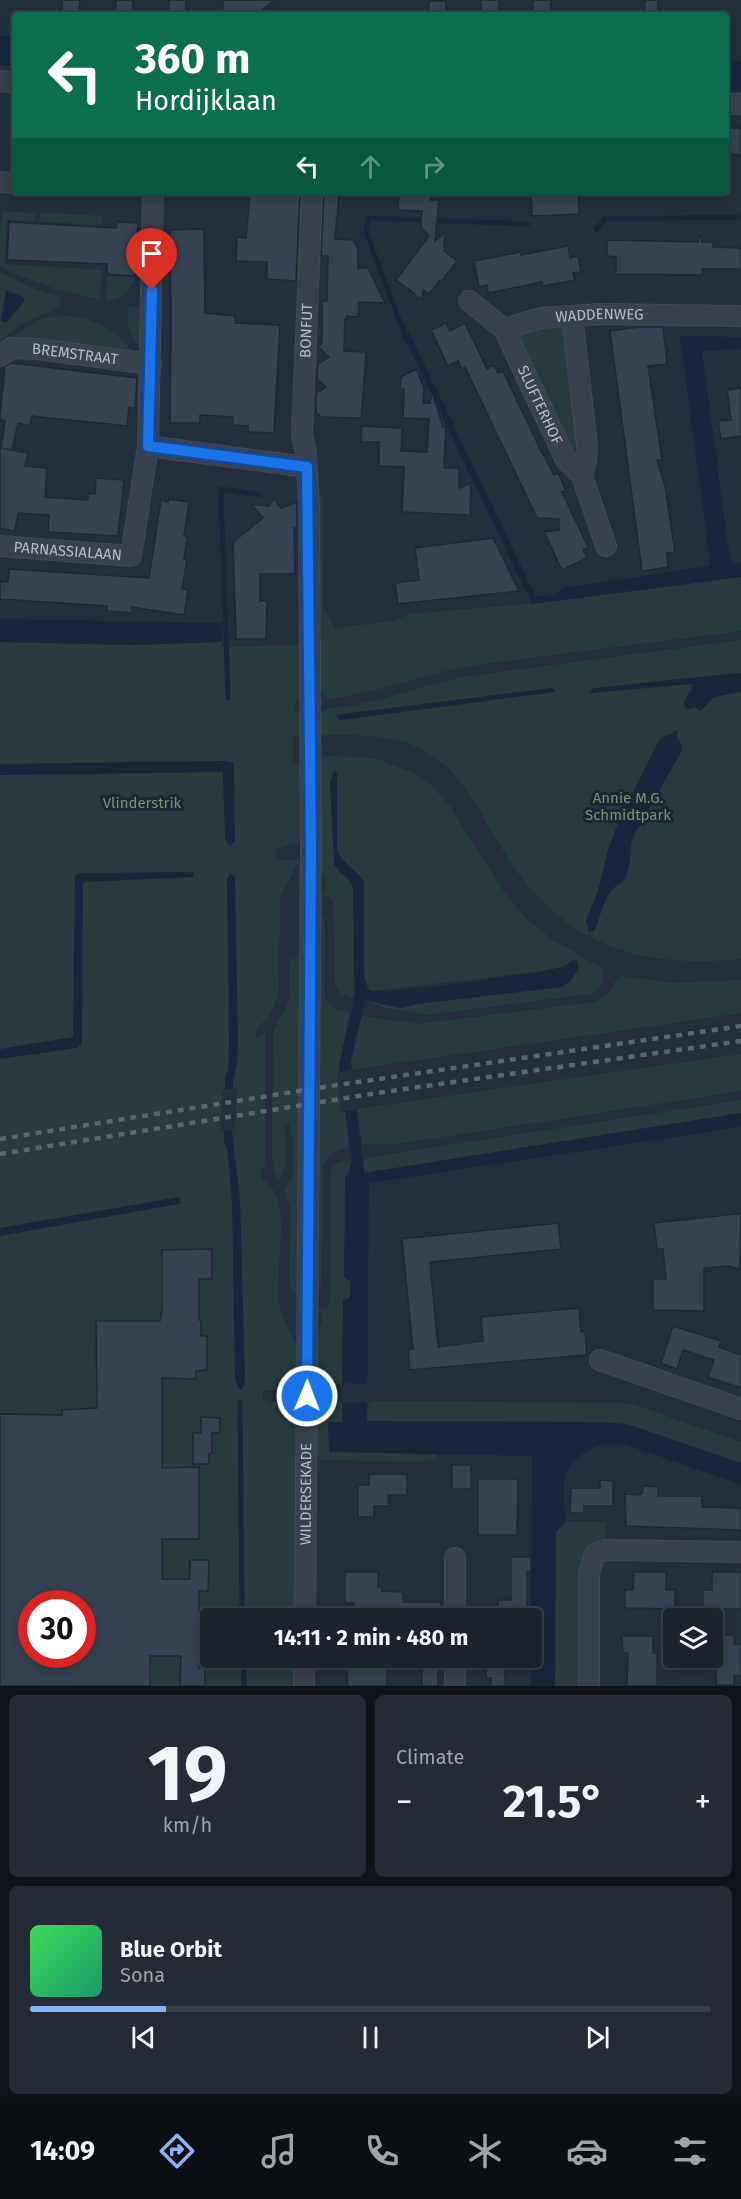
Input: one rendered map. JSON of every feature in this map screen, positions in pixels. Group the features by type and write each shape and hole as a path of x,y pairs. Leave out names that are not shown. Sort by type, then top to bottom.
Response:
{"street":[{"path":"153,195 148,446 307,467"},
{"name":"BONFUT","path":"307,467 302,434 312,195"},
{"path":"468,301 504,329"},
{"name":"WADDENWEG","path":"504,329 541,318 600,314 741,316"},
{"name":"SLUFTERHOF","path":"572,316 587,445 582,476"},
{"name":"SLUFTERHOF","path":"504,329 566,460 582,476 606,546"},
{"name":"BREMSTRAAT","path":"0,356 11,348 37,349 151,364"},
{"name":"PARNASSIALAAN","path":"0,546 131,556 148,446"},
{"name":"WILDERSEKADE","path":"304,1608 311,850 307,467"},
{"path":"600,1360 741,1409"},
{"path":"589,1686 589,1573 595,1554 606,1550 741,1552"},
{"path":"455,1558 455,1608"},
{"path":"304,1668 304,1686"},
{"path":"455,1668 455,1686"}],"green space":[{"path":"3,211 35,213 34,222 7,220 5,264 102,270 100,299 49,286 0,267 0,227"},
{"path":"41,213 103,216 102,225 40,222"},
{"path":"0,272 25,285 60,297 61,303 50,312 23,323 0,340"},
{"path":"107,276 135,277 125,294 117,299 106,301"},
{"path":"128,307 143,307 143,343 139,347 129,328"},
{"path":"60,315 101,324 125,343 132,352 12,338 40,319"},
{"path":"560,325 567,336 579,445 573,449 568,448 519,346 521,331"},
{"path":"319,497 322,497 323,607 335,628 393,621 409,614 539,603 741,577 741,631 467,666 363,693 328,699 319,690 315,509"},
{"name":"Annie M.G. Schmidtpark","path":"741,640 741,673 658,681 590,691 592,693 741,677 741,959 703,961 668,959 635,954 605,944 577,929 550,909 526,883 459,780 434,757 419,748 395,739 316,735 316,716 324,710 364,703 463,677","holes":["552,688 555,690 341,720 338,720 336,715"]},
{"name":"Vlinderstrik","path":"0,642 133,645 222,642 222,647 304,645 301,698 295,701 294,711 301,714 304,735 293,735 293,762 303,763 302,831 298,843 277,849 275,860 300,860 280,896 277,999 273,1010 257,1027 256,1037 265,1032 265,1167 261,1168 261,1178 273,1190 279,1206 281,1220 280,1306 299,1354 300,1363 300,1372 295,1383 286,1388 263,1391 263,1400 280,1402 291,1409 297,1426 299,1608 200,1608 200,1668 298,1668 298,1686 0,1686"},
{"path":"316,756 380,760 415,774 433,787 449,805 504,892 524,916 551,939 602,968 602,980 597,990 590,994 426,1015 385,1008 364,1000 401,1008 417,1004 561,987 577,967 577,961 574,960 565,966 545,971 371,991 366,985 364,971 364,883 342,859 337,850 337,773 330,781 339,872 349,879 353,887 354,999 340,994 335,985 334,903 327,896 318,895 324,891 326,884 320,867"},
{"path":"320,913 325,923 324,997 333,1008 350,1013 339,1066 349,1146 330,1156 323,1169 321,1282 320,1290 315,1294"},
{"path":"297,953 300,953 299,1229 301,1294 292,1291 289,1283 290,1208 284,1189 294,1175 293,1138 289,1124 284,1125 285,1168 278,1179 273,1169 272,1155 273,1034 288,1002 289,963 291,959 296,959"},
{"path":"623,976 674,983 741,980 741,1013 351,1070 361,1016 418,1024 593,1002 605,996 616,981"},
{"path":"741,1054 741,1091 397,1144 362,1144 357,1109"},
{"path":"741,1100 741,1113 364,1173 363,1160 371,1157"},
{"path":"344,1160 352,1161 348,1174 350,1298 343,1384 314,1383 316,1338 322,1321 321,1314 315,1313 315,1309 327,1308 330,1299 330,1175 333,1166"},
{"path":"343,1401 342,1422 328,1423 436,1454 436,1458 419,1462 322,1460 313,1450 313,1410 319,1402"},
{"path":"368,1401 632,1404 741,1442 741,1463 619,1423 373,1422 367,1421"},
{"path":"565,1522 606,1522 606,1545 591,1545 586,1551 585,1686 555,1686 556,1532"}],"water":[{"path":"0,35 12,37 12,67 0,65"},
{"path":"729,61 741,61 741,91 729,90"},
{"path":"6,290 25,298 6,323 1,321"},
{"path":"408,330 535,595 542,597 564,588 709,566 680,336 741,337 741,349 702,351 728,546 731,560 734,563 741,563 741,577 532,604 402,333"},
{"path":"0,619 222,623 222,642 133,645 0,642"},
{"path":"741,673 741,692 714,697 701,711 694,707 689,710 685,707 684,702 693,686 690,684 592,693 590,691 594,688"},
{"path":"552,688 554,692 341,720 336,715"},
{"path":"675,730 678,732 677,738 682,745 681,752 633,837 629,868 625,878 608,895 595,930 589,932 586,920 598,891 608,850 618,823 659,740"},
{"path":"223,761 234,763 235,841 230,846 225,840 223,772 0,775 0,764"},
{"path":"334,771 337,773 337,850 342,859 364,883 364,971 369,990 398,990 545,971 565,966 573,960 577,961 579,968 570,982 561,987 417,1004 401,1008 365,1000 351,1061 364,1173 741,1113 741,1127 370,1183 369,1185 367,1421 606,1422 630,1425 741,1463 741,1484 620,1443 595,1448 573,1463 564,1484 565,1522 556,1532 555,1686 531,1686 531,1668 542,1668 542,1608 531,1608 532,1456 329,1452 328,1422 342,1422 343,1300 350,1298 351,1282 344,1277 345,1176 348,1174 352,1161 339,1066 355,994 353,887 334,864 330,781"},
{"path":"80,873 194,873 193,877 85,882 83,884 82,1044 77,1048 0,1059 0,1049 73,1037 75,875"},
{"path":"230,873 235,877 238,1042 237,1064 233,1081 232,1133 240,1199 245,1378 241,1390 235,1380 232,1200 227,1149 224,1142 225,1080 228,1069 229,1042 227,879"},
{"path":"179,1197 181,1202 179,1204 0,1236 0,1228"}],"pier":[{"path":"354,1069 360,1109 341,1112 337,1072"},
{"path":"237,1088 235,1129 221,1131 222,1090"},
{"path":"340,1383 371,1384 371,1403 339,1403"}],"building":[{"path":"62,0 80,0 79,12 62,12"},
{"path":"116,0 133,0 132,12 115,12"},
{"path":"169,0 186,0 186,12 168,12"},
{"path":"223,0 275,0 260,12 222,12"},
{"path":"481,0 499,0 498,12 481,12"},
{"path":"533,0 551,0 550,12 533,12"},
{"path":"645,0 658,0 658,12 644,12"},
{"path":"429,1 446,1 446,12 428,12"},
{"path":"729,128 741,128 741,155 729,154"},
{"path":"250,195 300,195 296,281 267,279 267,262 236,261 237,237 246,238"},
{"path":"324,195 339,195 335,239 353,240 358,249 358,268 368,268 385,303 359,302 358,317 347,316 345,319 344,351 365,352 366,355 361,418 321,417 316,412 316,393 326,387 317,379 318,364 329,357 318,347 322,343 322,301 327,301 328,256 321,256"},
{"path":"399,195 430,195 430,200 439,200 435,241 445,233 444,251 457,261 429,294 423,290 423,300 419,297 417,299 414,293 396,280 429,236 421,227 422,211 398,210"},
{"path":"531,195 578,195 579,214 532,216"},
{"path":"9,222 116,228 117,222 138,223 135,276 107,274 107,264 7,260"},
{"path":"204,229 205,313 235,316 235,323 280,325 274,433 248,432 248,426 233,425 233,417 200,415 200,423 170,423 170,230"},
{"path":"700,236 702,242 713,242 713,247 741,248 741,269 702,269 702,275 616,274 616,257 607,256 607,240 698,242"},
{"path":"568,246 570,258 578,256 581,272 573,273 575,280 543,286 542,282 488,293 487,285 479,287 474,261"},
{"path":"446,323 450,331 465,323 487,369 494,365 498,373 503,371 554,475 558,473 566,491 562,492 588,547 583,550 587,558 562,570 544,532 559,530 559,519 537,518 465,367 462,369 458,361 448,366 431,330"},
{"path":"639,327 663,327 667,364 648,366 662,460 657,460 665,486 675,552 667,553 668,567 642,571 610,331"},
{"path":"11,363 137,378 135,408 129,407 127,426 32,416 30,426 18,423 12,450 1,448 5,421 0,420 0,415 5,366"},
{"path":"416,369 424,388 423,403 430,403 432,392 443,427 446,427 444,468 459,468 459,488 471,483 470,515 402,512 404,467 379,466 379,442 361,442 362,426 402,428 401,451 427,452 429,419 403,418 404,389 400,389 401,377"},
{"path":"741,388 741,436 721,439 718,421 731,420 727,390"},
{"path":"0,448 28,453 25,466 47,468 45,497 88,500 88,494 95,494 96,478 124,480 118,536 48,532 49,515 18,513 15,531 0,528"},
{"path":"169,499 189,502 184,536 187,537 184,559 187,560 182,589 188,590 184,615 132,607 132,613 107,611 107,606 0,599 0,582 8,582 9,569 149,578 161,500 168,502"},
{"path":"274,499 281,508 297,502 297,528 294,528 295,574 260,574 260,601 267,601 266,639 236,639 233,542 263,518 252,505 269,506"},
{"path":"493,538 519,591 398,604 395,583 419,580 415,548"},
{"path":"741,1215 740,1269 728,1266 704,1268 704,1311 653,1310 653,1279 666,1279 663,1249 657,1249 654,1223"},
{"path":"558,1223 561,1249 430,1262 438,1347 483,1341 481,1317 579,1308 581,1332 585,1331 587,1355 410,1370 408,1350 413,1349 402,1239"},
{"path":"212,1249 212,1279 199,1279 199,1320 201,1320 201,1336 207,1336 207,1370 196,1371 196,1379 162,1378 162,1468 199,1467 199,1539 162,1539 162,1579 190,1579 190,1560 209,1560 208,1591 199,1591 199,1668 205,1668 205,1686 180,1686 181,1656 150,1656 150,1686 0,1686 0,1414 62,1415 62,1410 97,1408 96,1321 160,1321 162,1250"},
{"path":"673,1326 721,1341 719,1347 741,1355 741,1388 708,1377 714,1360 683,1350 677,1369 661,1363"},
{"path":"201,1417 220,1418 220,1433 212,1433 212,1453 209,1454 209,1464 193,1464 193,1433 201,1433"},
{"path":"452,1465 471,1465 471,1489 452,1489"},
{"path":"369,1474 407,1474 407,1495 388,1495 389,1506 374,1506 374,1517 358,1517 358,1485 369,1485"},
{"path":"478,1479 518,1479 517,1535 478,1535"},
{"path":"600,1480 613,1481 613,1506 584,1506 584,1513 570,1513 571,1488 600,1488"},
{"path":"643,1486 658,1487 658,1496 702,1496 702,1507 741,1508 741,1530 626,1526 625,1494 640,1495 643,1493"},
{"path":"511,1557 531,1557 531,1572 527,1572 527,1608 498,1608 498,1600 511,1600"},
{"path":"345,1572 378,1572 378,1587 382,1587 382,1591 403,1592 403,1602 441,1602 441,1608 355,1608 354,1603 345,1603"},
{"path":"634,1572 666,1572 666,1590 675,1590 675,1608 625,1608 625,1590 633,1590"},
{"path":"712,1572 741,1572 741,1609 703,1608 703,1590 712,1590"},
{"path":"723,1635 734,1635 734,1644 741,1644 741,1676 734,1676 734,1685 716,1685 716,1668 723,1668"},
{"path":"622,1636 653,1636 653,1653 657,1653 657,1686 627,1686 628,1653 623,1653"},
{"path":"348,1668 387,1668 387,1686 347,1686"},
{"path":"422,1668 438,1668 438,1686 422,1686"},
{"path":"486,1668 505,1668 505,1686 491,1686 491,1678 486,1678"}],"waterway":[{"path":"597,229 604,219 738,217"},
{"path":"406,338 366,232 368,218 528,224"},
{"path":"228,698 221,489 260,495"},
{"path":"240,1402 242,1606"},
{"path":"243,1668 244,1686"}],"railway":[{"path":"0,1139 324,1087 741,1026"},
{"path":"0,1154 377,1093 741,1041"}],"route":[{"path":"152,290 148,446 307,467 311,850 307,1396"}]}
